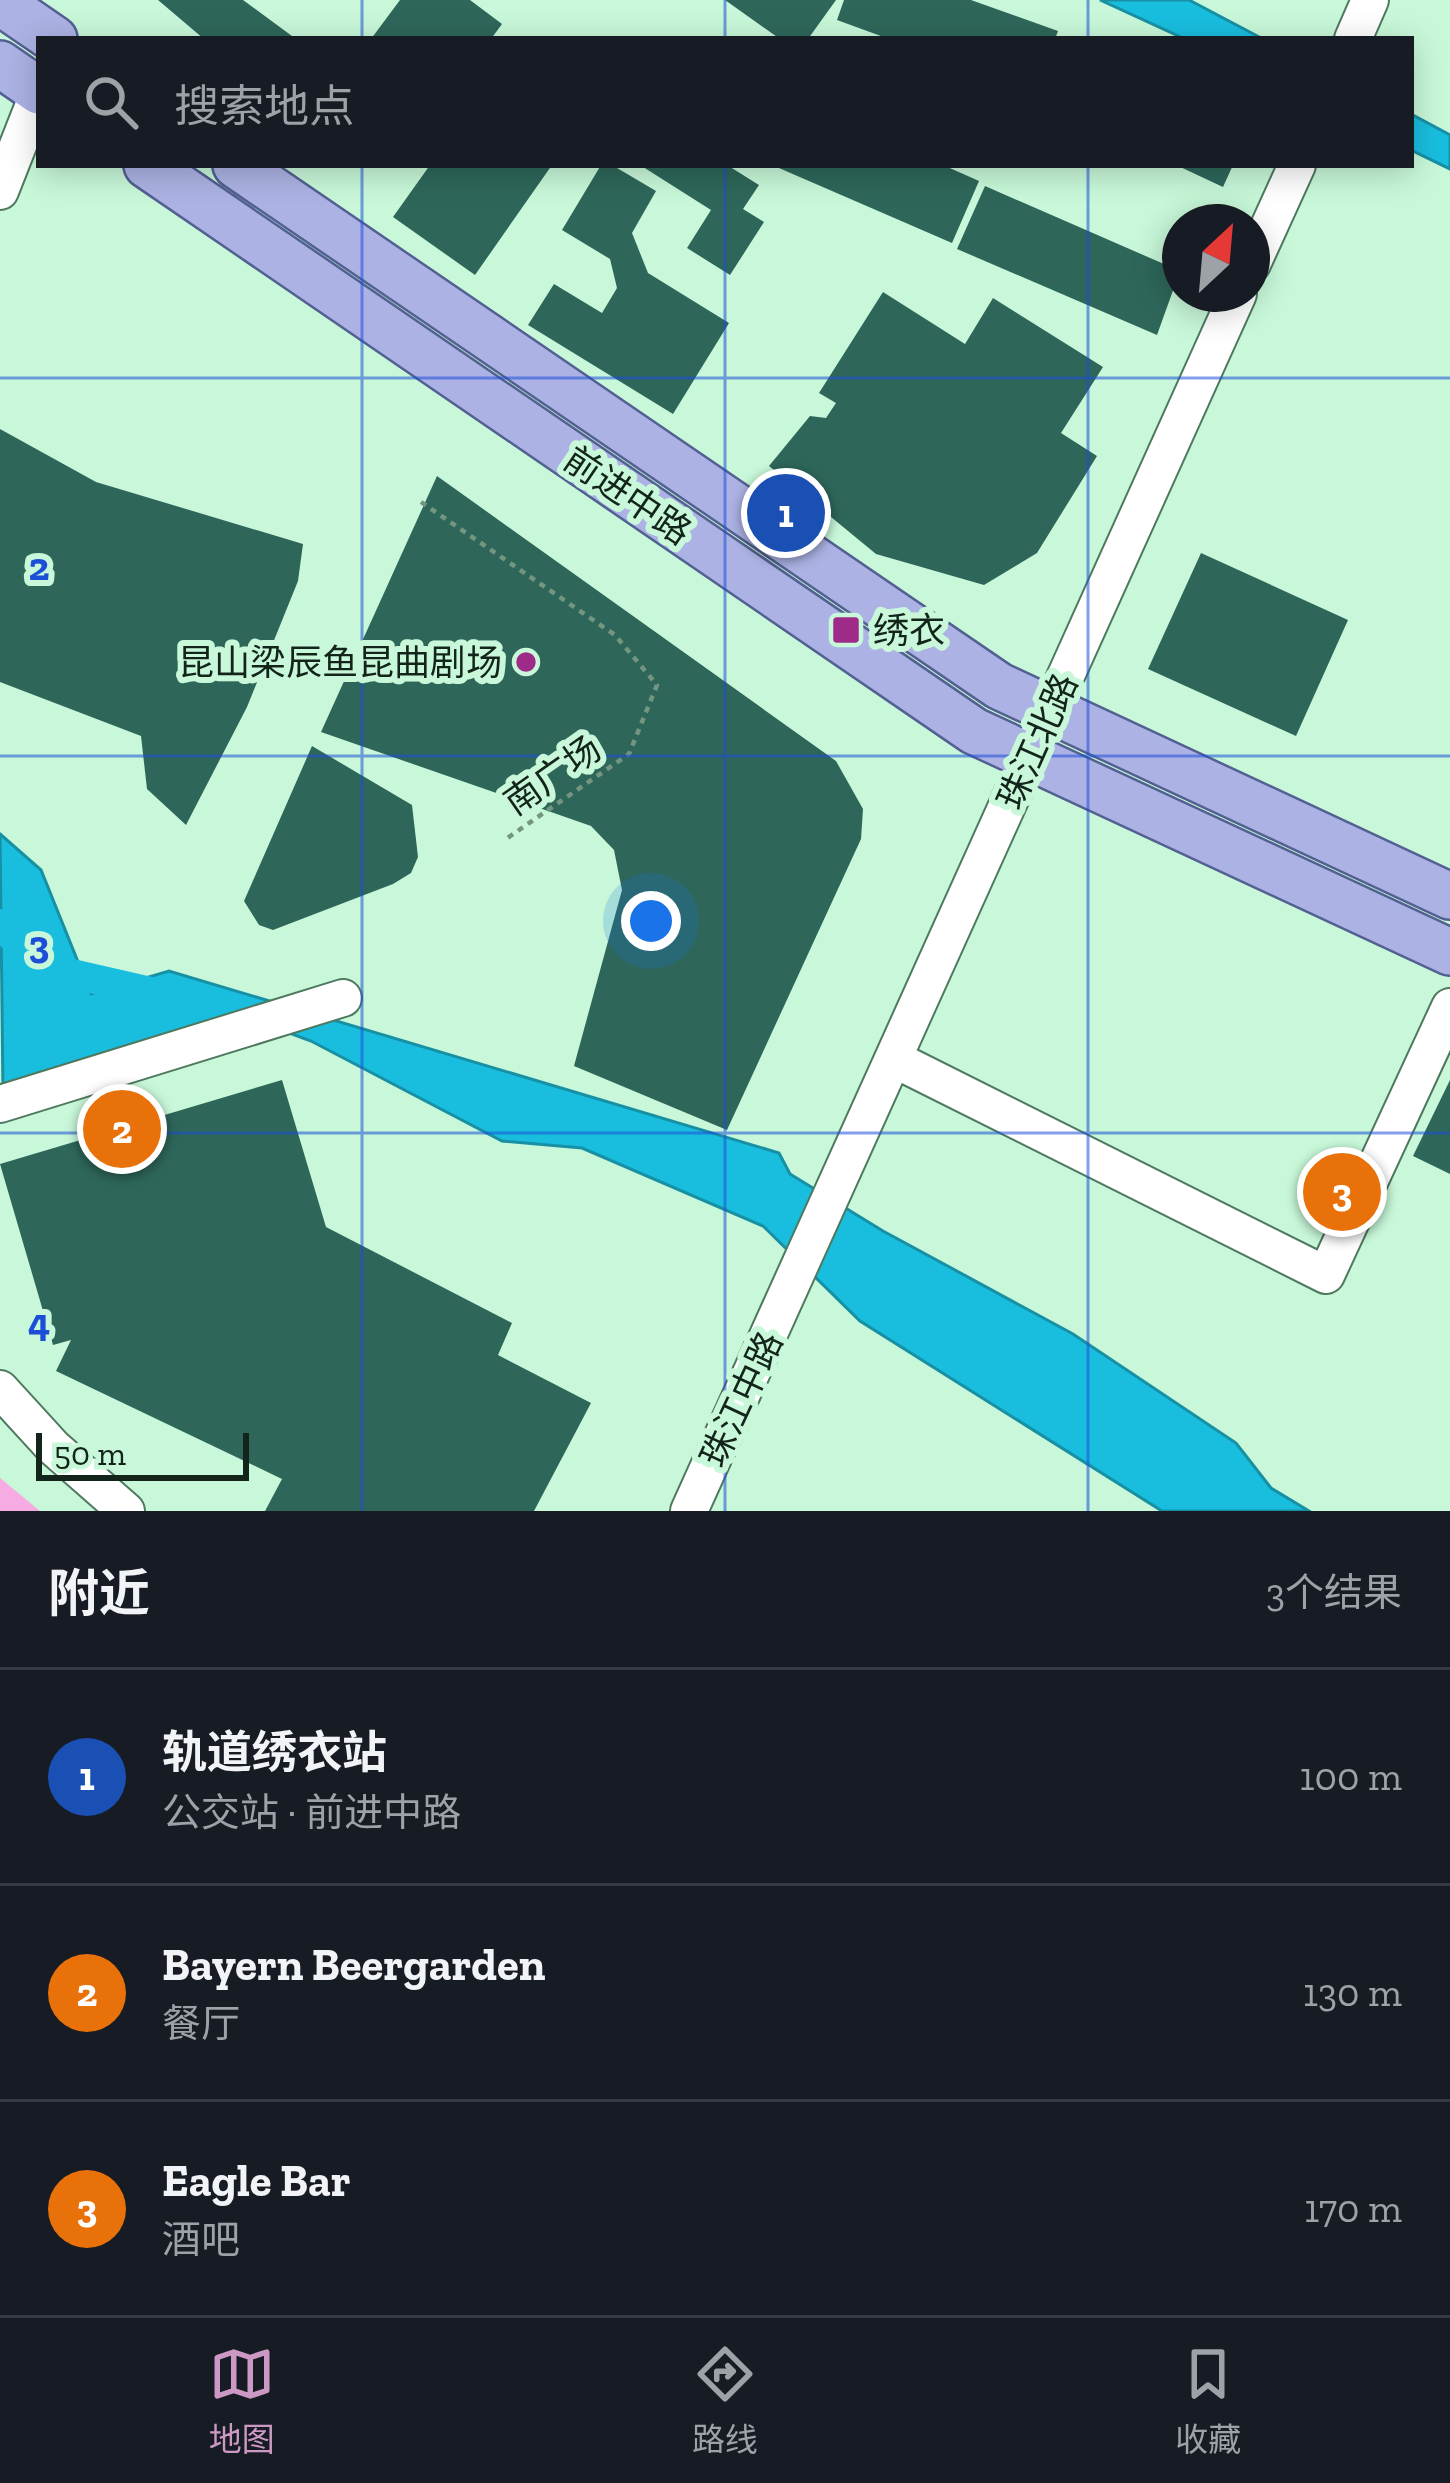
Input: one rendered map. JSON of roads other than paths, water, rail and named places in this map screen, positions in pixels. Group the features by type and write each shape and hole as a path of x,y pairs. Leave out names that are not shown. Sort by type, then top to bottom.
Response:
{"main road":[{"path":"0,2 49,36"},
{"path":"0,64 36,89"},
{"name":"前进中路","path":"151,168 974,731 1450,952"},
{"name":"前进中路","path":"240,168 999,686 1450,896"}],"street":[{"path":"0,191 36,99"},
{"path":"1270,224 1296,168"},
{"name":"珠江北路","path":"838,1190 1230,312"},
{"path":"0,1105 343,998"},
{"path":"894,1059 1326,1275 1450,1007"},
{"name":"珠江中路","path":"688,1511 838,1190"},
{"path":"0,1389 53,1448 125,1511"}],"water":[{"path":"1100,0 1189,0 1257,36 1178,36"},
{"path":"1414,116 1450,135 1450,169 1414,151"},
{"path":"0,834 41,870 91,994 169,971 779,1153 790,1174 883,1231 1073,1334 1236,1443 1271,1488 1309,1511 1162,1511 860,1321 763,1226 582,1148 502,1141 311,1041 254,1020 3,1094"}],"waterway":[{"path":"0,924 42,967 160,994"}],"place":[{"name":"轨道绣衣站","path":"786,513"},
{"name":"绣衣","path":"846,630"},
{"name":"昆山梁辰鱼昆曲剧场","path":"526,662"},
{"name":"Bayern Beergarden","path":"122,1129"},
{"name":"Eagle Bar","path":"1342,1192"}]}
